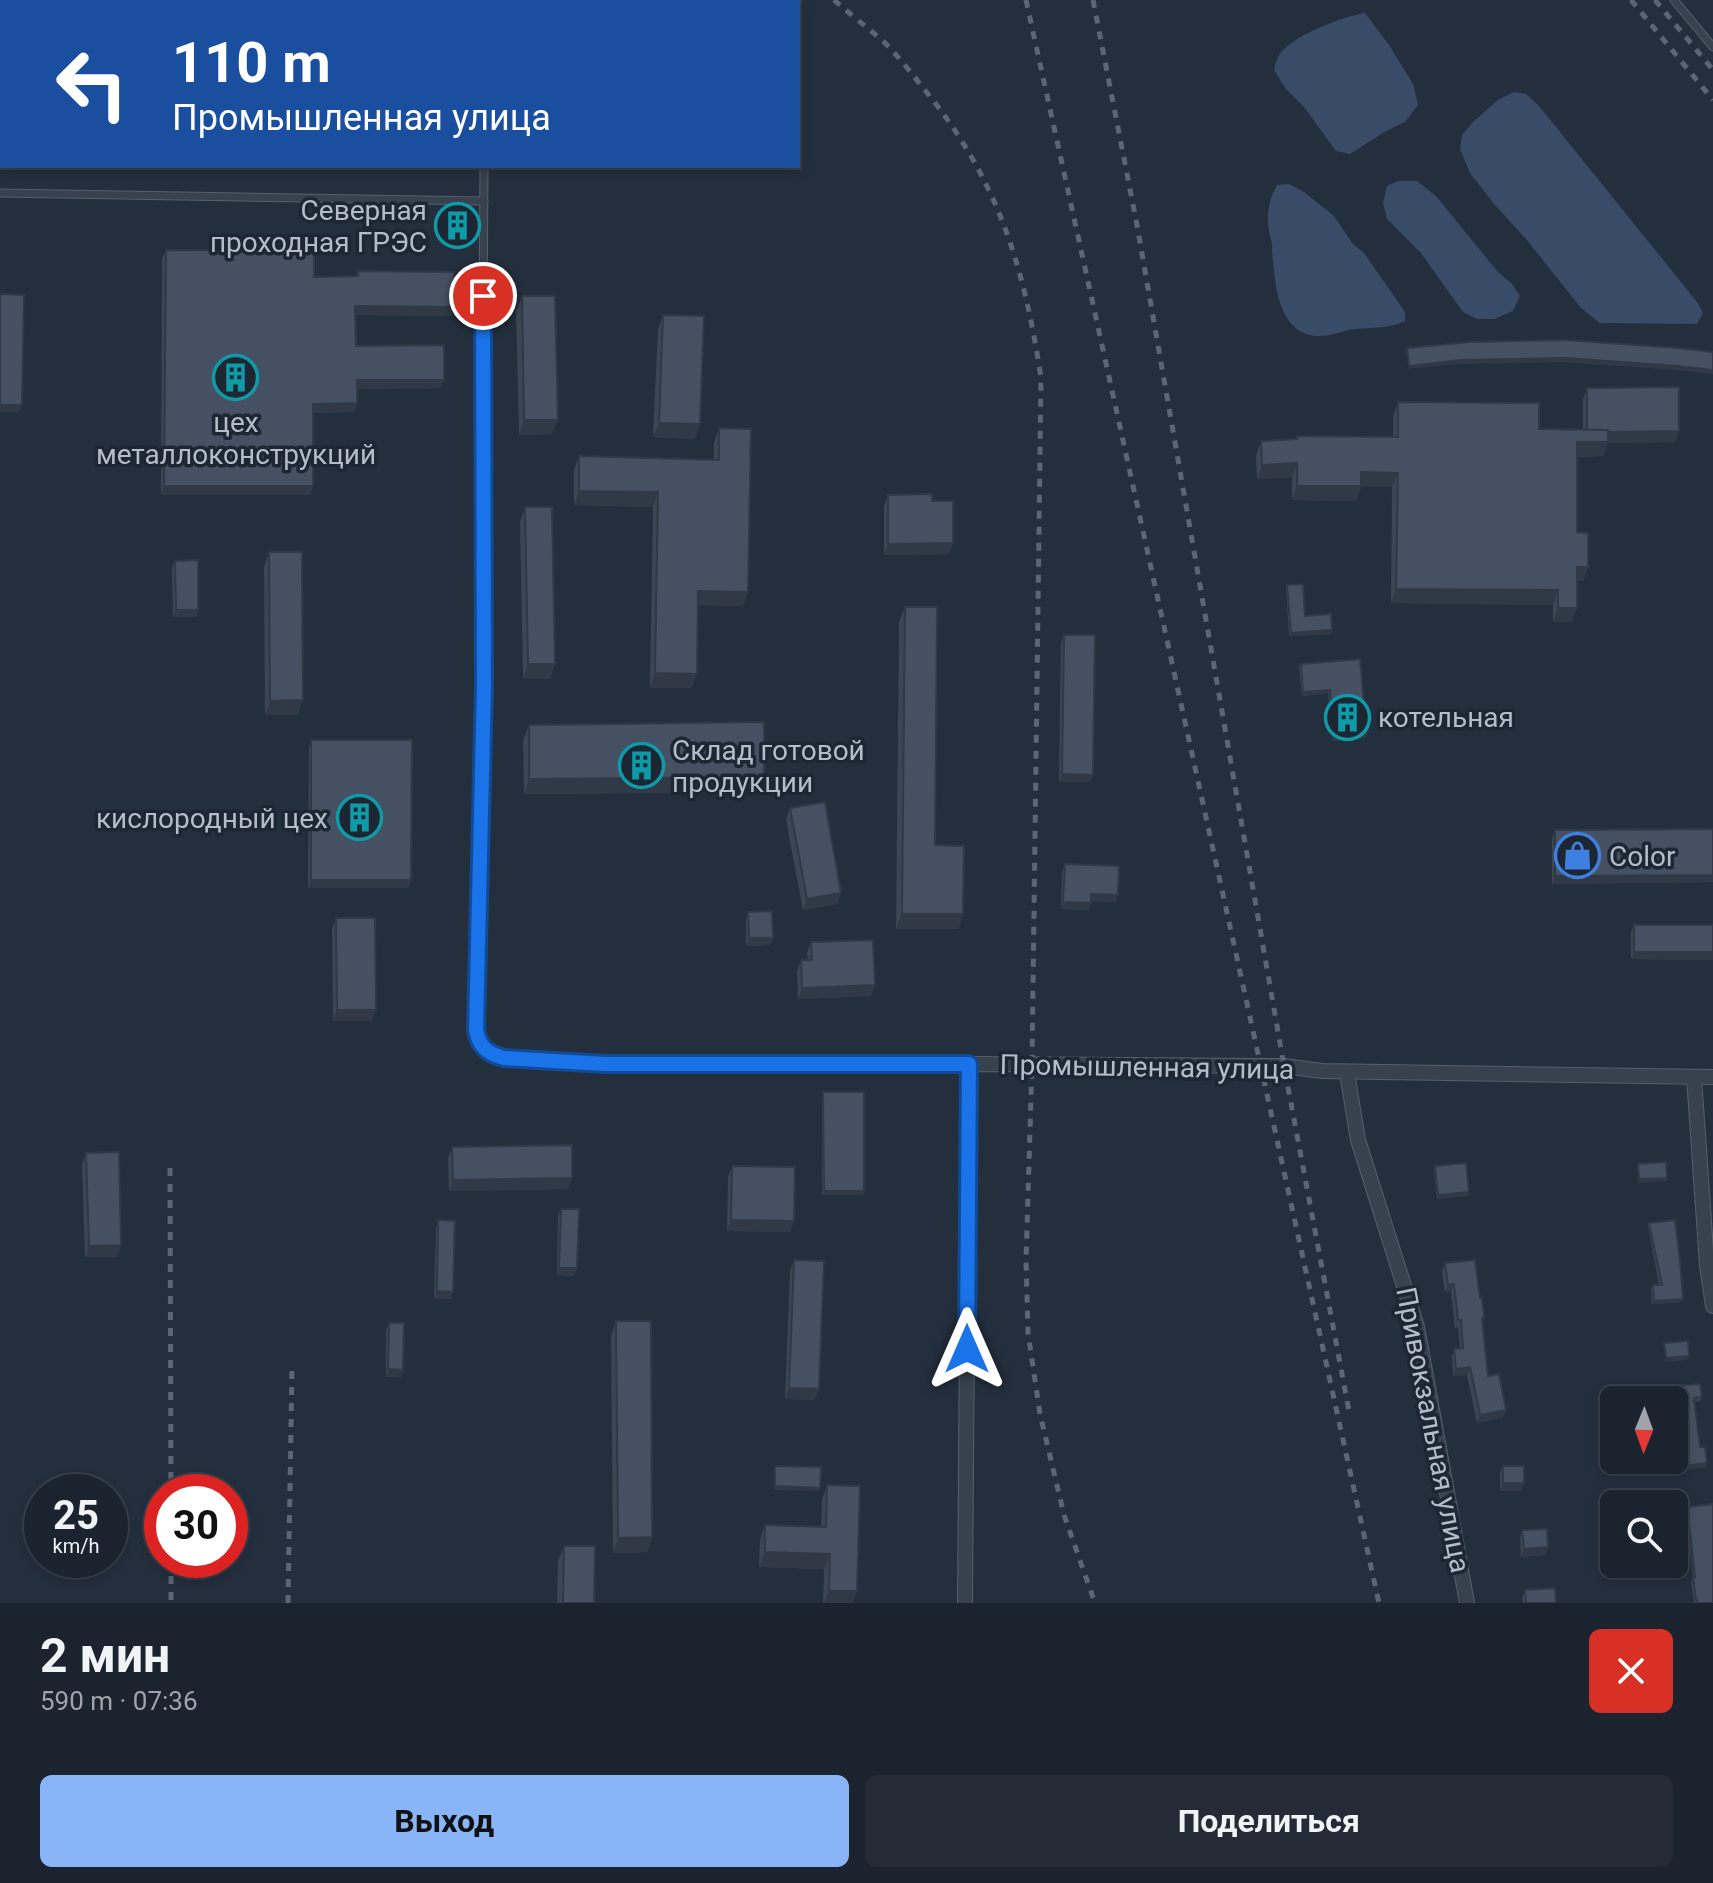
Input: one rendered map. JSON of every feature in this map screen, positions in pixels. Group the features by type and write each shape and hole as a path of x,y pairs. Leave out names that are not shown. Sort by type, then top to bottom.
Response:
{"street":[{"name":"Промышленная улица","path":"969,1064 1284,1066 1347,1073 1713,1077"},
{"path":"965,1603 969,1064"},
{"name":"Привокзальная улица","path":"1347,1073 1358,1140 1417,1327 1467,1603"},
{"path":"1694,1077 1707,1265 1713,1306"}],"lane":[{"path":"1674,0 1713,47"},
{"path":"0,193 484,201 484,168"},
{"name":"Промышленная улица","path":"484,201 484,686 476,1030 481,1046 504,1058 605,1064 969,1064"}],"water":[{"path":"1365,13 1413,84 1418,105 1405,122 1350,154 1336,151 1274,70 1284,49 1304,35 1344,18"},
{"path":"1514,92 1526,94 1539,106 1697,302 1703,313 1697,324 1600,323 1581,308 1494,204 1470,173 1460,149 1462,135 1498,100"},
{"path":"1398,181 1417,181 1436,196 1497,271 1512,284 1520,296 1513,311 1494,319 1477,319 1463,312 1421,253 1387,219 1383,203 1387,186"},
{"path":"1289,184 1334,216 1405,312 1405,321 1387,327 1323,336 1304,333 1294,326 1286,316 1277,291 1268,219 1270,201 1277,185"}],"building":[{"name":"цех металлоконструкций","path":"166,250 314,251 314,277 358,276 358,271 454,272 454,307 355,306 356,346 444,345 444,380 357,380 357,403 313,404 313,486 164,486"},
{"path":"0,294 24,295 22,405 0,405"},
{"path":"522,296 555,296 558,420 524,420"},
{"path":"663,315 704,316 700,424 659,423"},
{"path":"1565,340 1713,352 1713,370 1565,358 1461,360 1409,366 1407,348 1470,342"},
{"path":"1679,387 1679,431 1587,430 1587,388"},
{"path":"1398,402 1539,403 1539,429 1608,430 1608,442 1577,442 1577,532 1588,533 1588,567 1577,567 1577,608 1558,608 1558,590 1396,589 1398,473 1361,472 1361,486 1297,486 1297,463 1262,465 1261,441 1297,439 1297,436 1398,437"},
{"path":"719,428 751,429 748,592 698,591 697,674 655,673 658,492 579,491 579,456 719,460"},
{"path":"932,494 932,501 953,501 953,543 888,544 888,495"},
{"path":"525,507 552,507 555,664 528,664"},
{"path":"269,552 302,552 303,700 270,701"},
{"path":"198,560 198,610 176,610 175,561"},
{"path":"1303,584 1305,616 1331,614 1332,630 1291,633 1287,585"},
{"path":"905,607 937,607 935,845 964,846 963,914 902,914"},
{"path":"1064,635 1095,635 1093,775 1062,774"},
{"name":"котельная","path":"1360,659 1367,734 1334,737 1330,690 1303,692 1301,664"},
{"name":"Склад готовой продукции","path":"764,722 764,777 529,779 529,725"},
{"name":"кислородный цех","path":"311,740 412,740 411,880 311,880"},
{"path":"825,802 841,893 807,899 790,808"},
{"path":"1713,829 1713,875 1555,876 1555,830"},
{"path":"1065,864 1119,866 1118,895 1091,894 1091,903 1063,902"},
{"path":"772,911 773,938 749,938 748,912"},
{"path":"336,918 375,918 376,1010 337,1010"},
{"path":"1634,925 1713,925 1713,952 1634,952"},
{"path":"873,940 875,985 802,988 801,960 812,960 811,942"},
{"path":"823,1092 864,1092 864,1191 824,1191"},
{"path":"572,1145 572,1178 453,1180 452,1147"},
{"path":"119,1152 121,1245 89,1246 86,1153"},
{"path":"1666,1162 1667,1178 1639,1179 1638,1164"},
{"path":"1466,1163 1469,1192 1438,1195 1435,1166"},
{"path":"732,1166 795,1167 794,1221 731,1220"},
{"path":"561,1209 579,1209 577,1268 559,1268"},
{"path":"438,1220 455,1221 453,1292 437,1291"},
{"path":"1675,1220 1683,1299 1654,1301 1653,1285 1662,1285 1649,1223"},
{"path":"794,1260 824,1261 819,1389 789,1388"},
{"path":"1475,1260 1482,1298 1488,1376 1499,1374 1506,1410 1480,1415 1470,1367 1456,1369 1454,1349 1463,1348 1461,1320 1458,1320 1454,1284 1448,1285 1445,1263"},
{"path":"616,1321 651,1321 652,1537 618,1538"},
{"path":"389,1323 404,1323 403,1370 388,1369"},
{"path":"1688,1341 1689,1356 1666,1358 1664,1343"},
{"path":"1700,1384 1702,1397 1694,1398 1700,1447 1705,1447 1707,1463 1688,1466 1688,1386 1673,1386"},
{"path":"775,1466 821,1467 820,1488 775,1486"},
{"path":"1503,1466 1524,1466 1524,1483 1503,1483"},
{"path":"827,1485 860,1486 857,1591 829,1591 830,1554 765,1552 765,1525 826,1527"},
{"path":"1713,1504 1713,1603 1698,1603 1696,1600 1688,1507"},
{"path":"1547,1529 1548,1547 1524,1549 1522,1530"},
{"path":"564,1546 595,1546 594,1603 563,1603"},
{"path":"1555,1588 1556,1603 1526,1603 1525,1590"}],"railway":[{"path":"834,0 895,54 950,123 971,156 989,190 1016,261 1041,378 1032,1065 1026,1261 1028,1333 1040,1414 1064,1515 1095,1603"},
{"path":"1026,0 1379,1603"},
{"path":"1093,0 1137,225 1284,1066 1349,1411"},
{"path":"1631,0 1713,100"},
{"path":"1655,0 1713,70"},
{"path":"170,1168 171,1474"},
{"path":"288,1603 292,1369"},
{"path":"171,1578 171,1603"}],"place":[{"name":"Северная проходная ГРЭС","path":"458,226"},
{"name":"цех металлоконструкций","path":"236,377"},
{"name":"котельная","path":"1347,717"},
{"name":"Склад готовой продукции","path":"641,766"},
{"name":"кислородный цех","path":"359,818"},
{"name":"Color","path":"1578,856"}],"route":[{"path":"483,296 484,686 476,1030 481,1046 504,1058 605,1064 969,1064 967,1349"}]}
